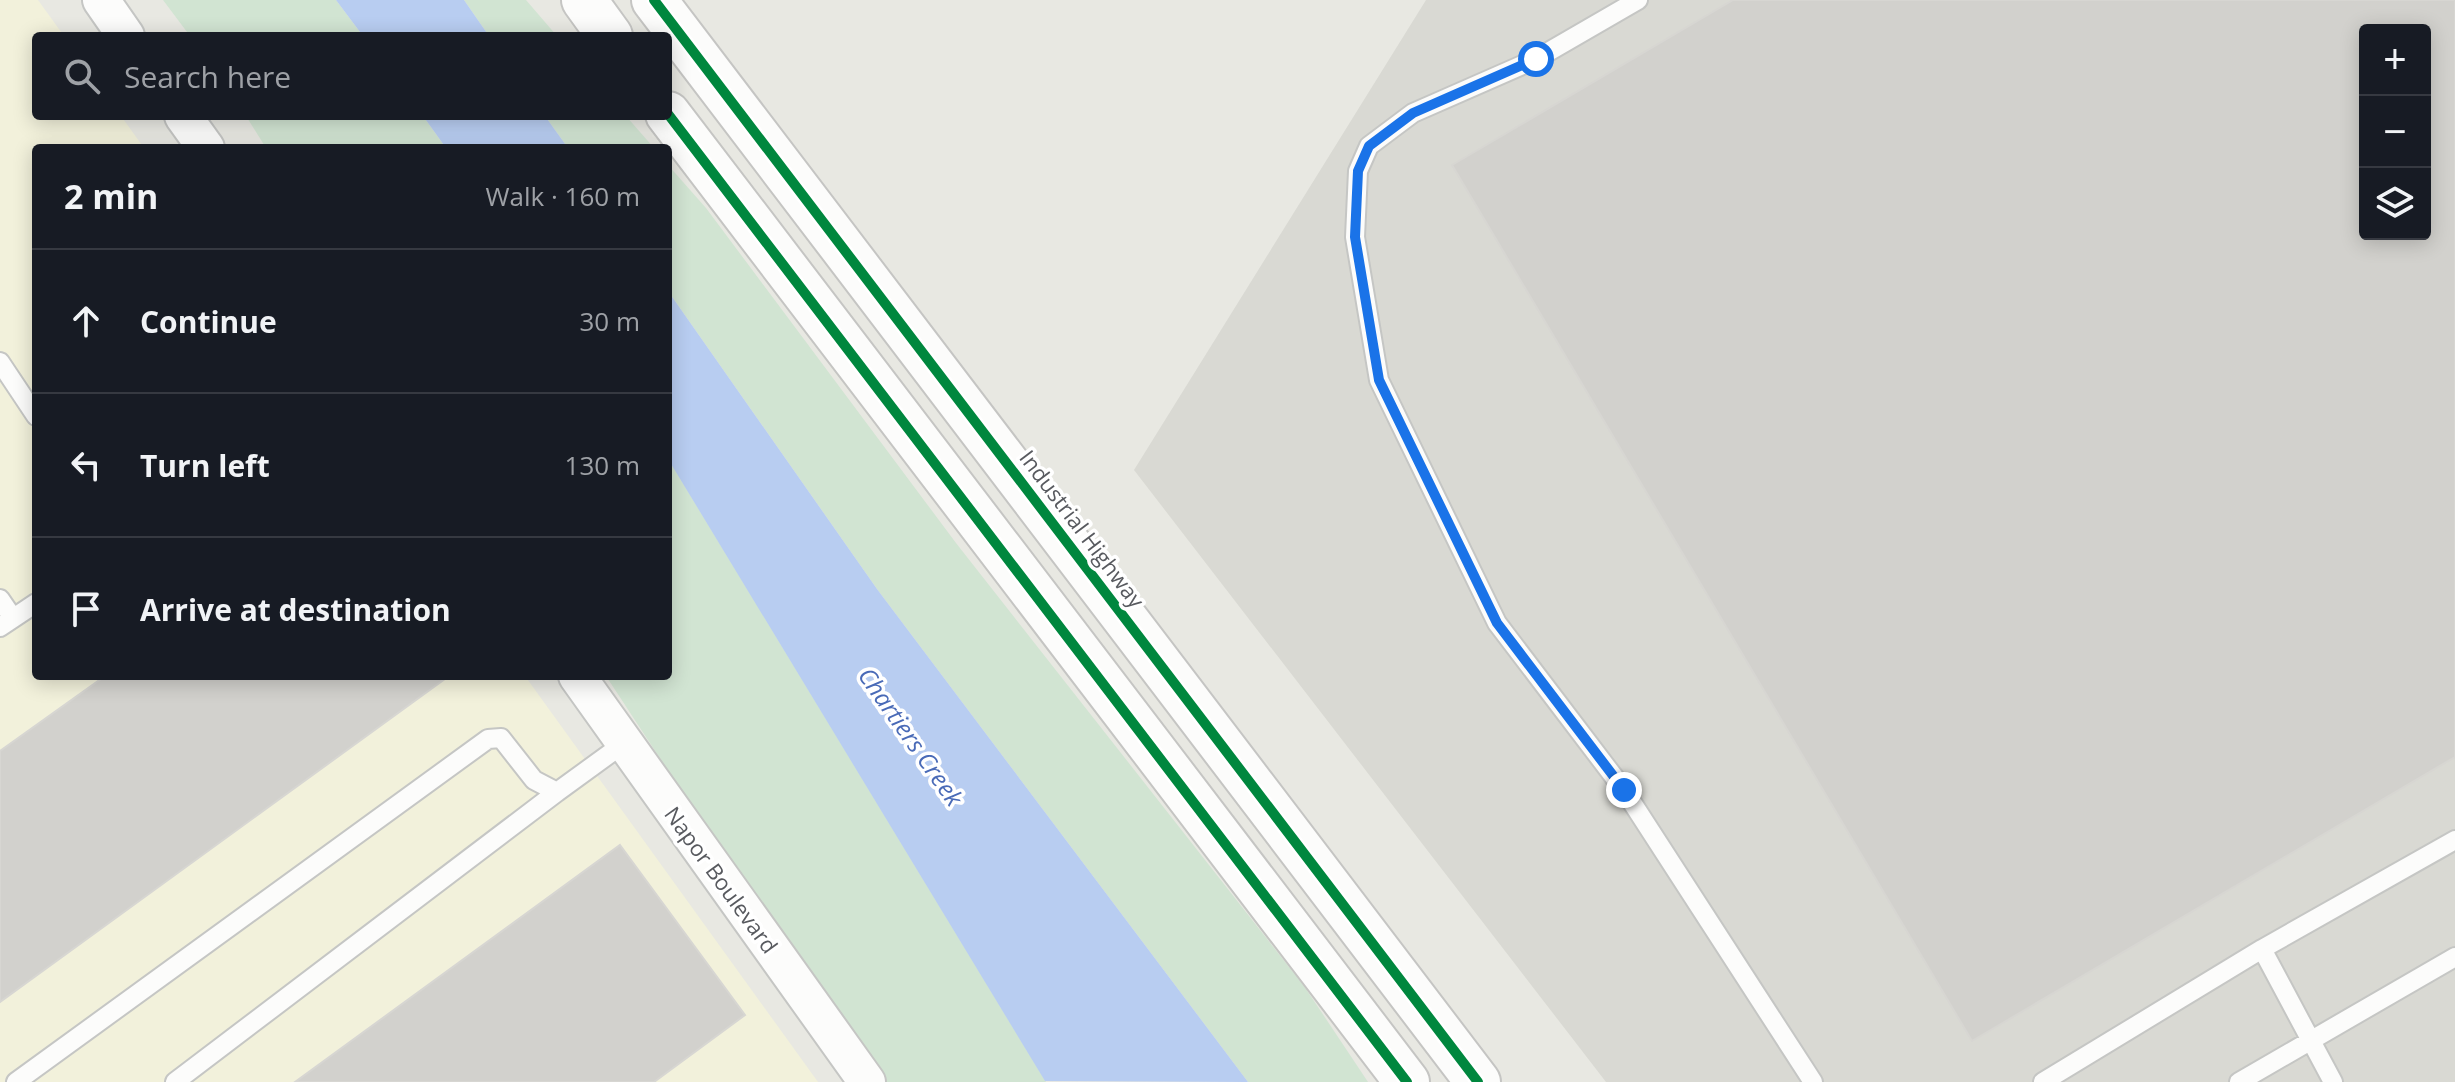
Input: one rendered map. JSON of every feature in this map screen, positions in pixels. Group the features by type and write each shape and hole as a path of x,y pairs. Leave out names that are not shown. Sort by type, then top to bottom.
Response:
{"street":[{"path":"101,0 123,32"},
{"path":"584,0 607,32"},
{"name":"Industrial Highway","path":"654,0 1478,1082"},
{"path":"672,119 1407,1082"},
{"path":"186,120 203,144"},
{"name":"Napor Boulevard","path":"580,680 867,1082"}],"lane":[{"path":"1638,0 1536,59 1413,113 1369,146 1358,171 1355,237 1379,380 1497,623 1624,790 1813,1082"},
{"path":"0,362 32,410"},
{"path":"0,599 6,623 32,606"},
{"path":"16,1082 488,739 501,738 534,780 557,792"},
{"path":"175,1082 623,744"},
{"path":"2043,1082 2262,949 2455,840"},
{"path":"2262,949 2333,1082"},
{"path":"2239,1082 2455,957"}],"shaded area":[{"path":"0,0 38,0 61,32 32,32 32,120 124,120 141,144 32,144 32,680 528,680 818,1082 0,1082"},
{"path":"163,0 336,0 360,32 187,32"},
{"path":"464,0 526,0 554,32 486,32"},
{"path":"1426,0 2455,0 2455,1082 1606,1082 1134,470"},
{"path":"248,120 426,120 443,144 264,144"},
{"path":"548,120 630,120 650,144 565,144"},
{"path":"672,170 706,208 956,543 1304,986 1368,1082 1248,1082 877,589 672,297"},
{"path":"672,466 1046,1082 883,1082 781,943 609,680 672,680"}],"water":[{"path":"336,0 464,0 486,32 360,32"},
{"path":"426,120 548,120 565,144 443,144"},
{"name":"Chartiers Creek","path":"672,297 877,589 1248,1082 1045,1081 672,466"}],"building":[{"path":"1733,0 2455,0 2455,757 1972,1041 1452,165"},
{"path":"99,680 443,680 0,1002 0,751"},
{"path":"620,845 745,1015 654,1082 295,1082"}],"cycle path":[{"path":"654,0 1478,1082"},
{"path":"672,119 1407,1082"}],"route":[{"path":"1536,59 1413,113 1369,146 1358,171 1354,202 1355,237 1379,380 1497,623 1624,790"}]}
